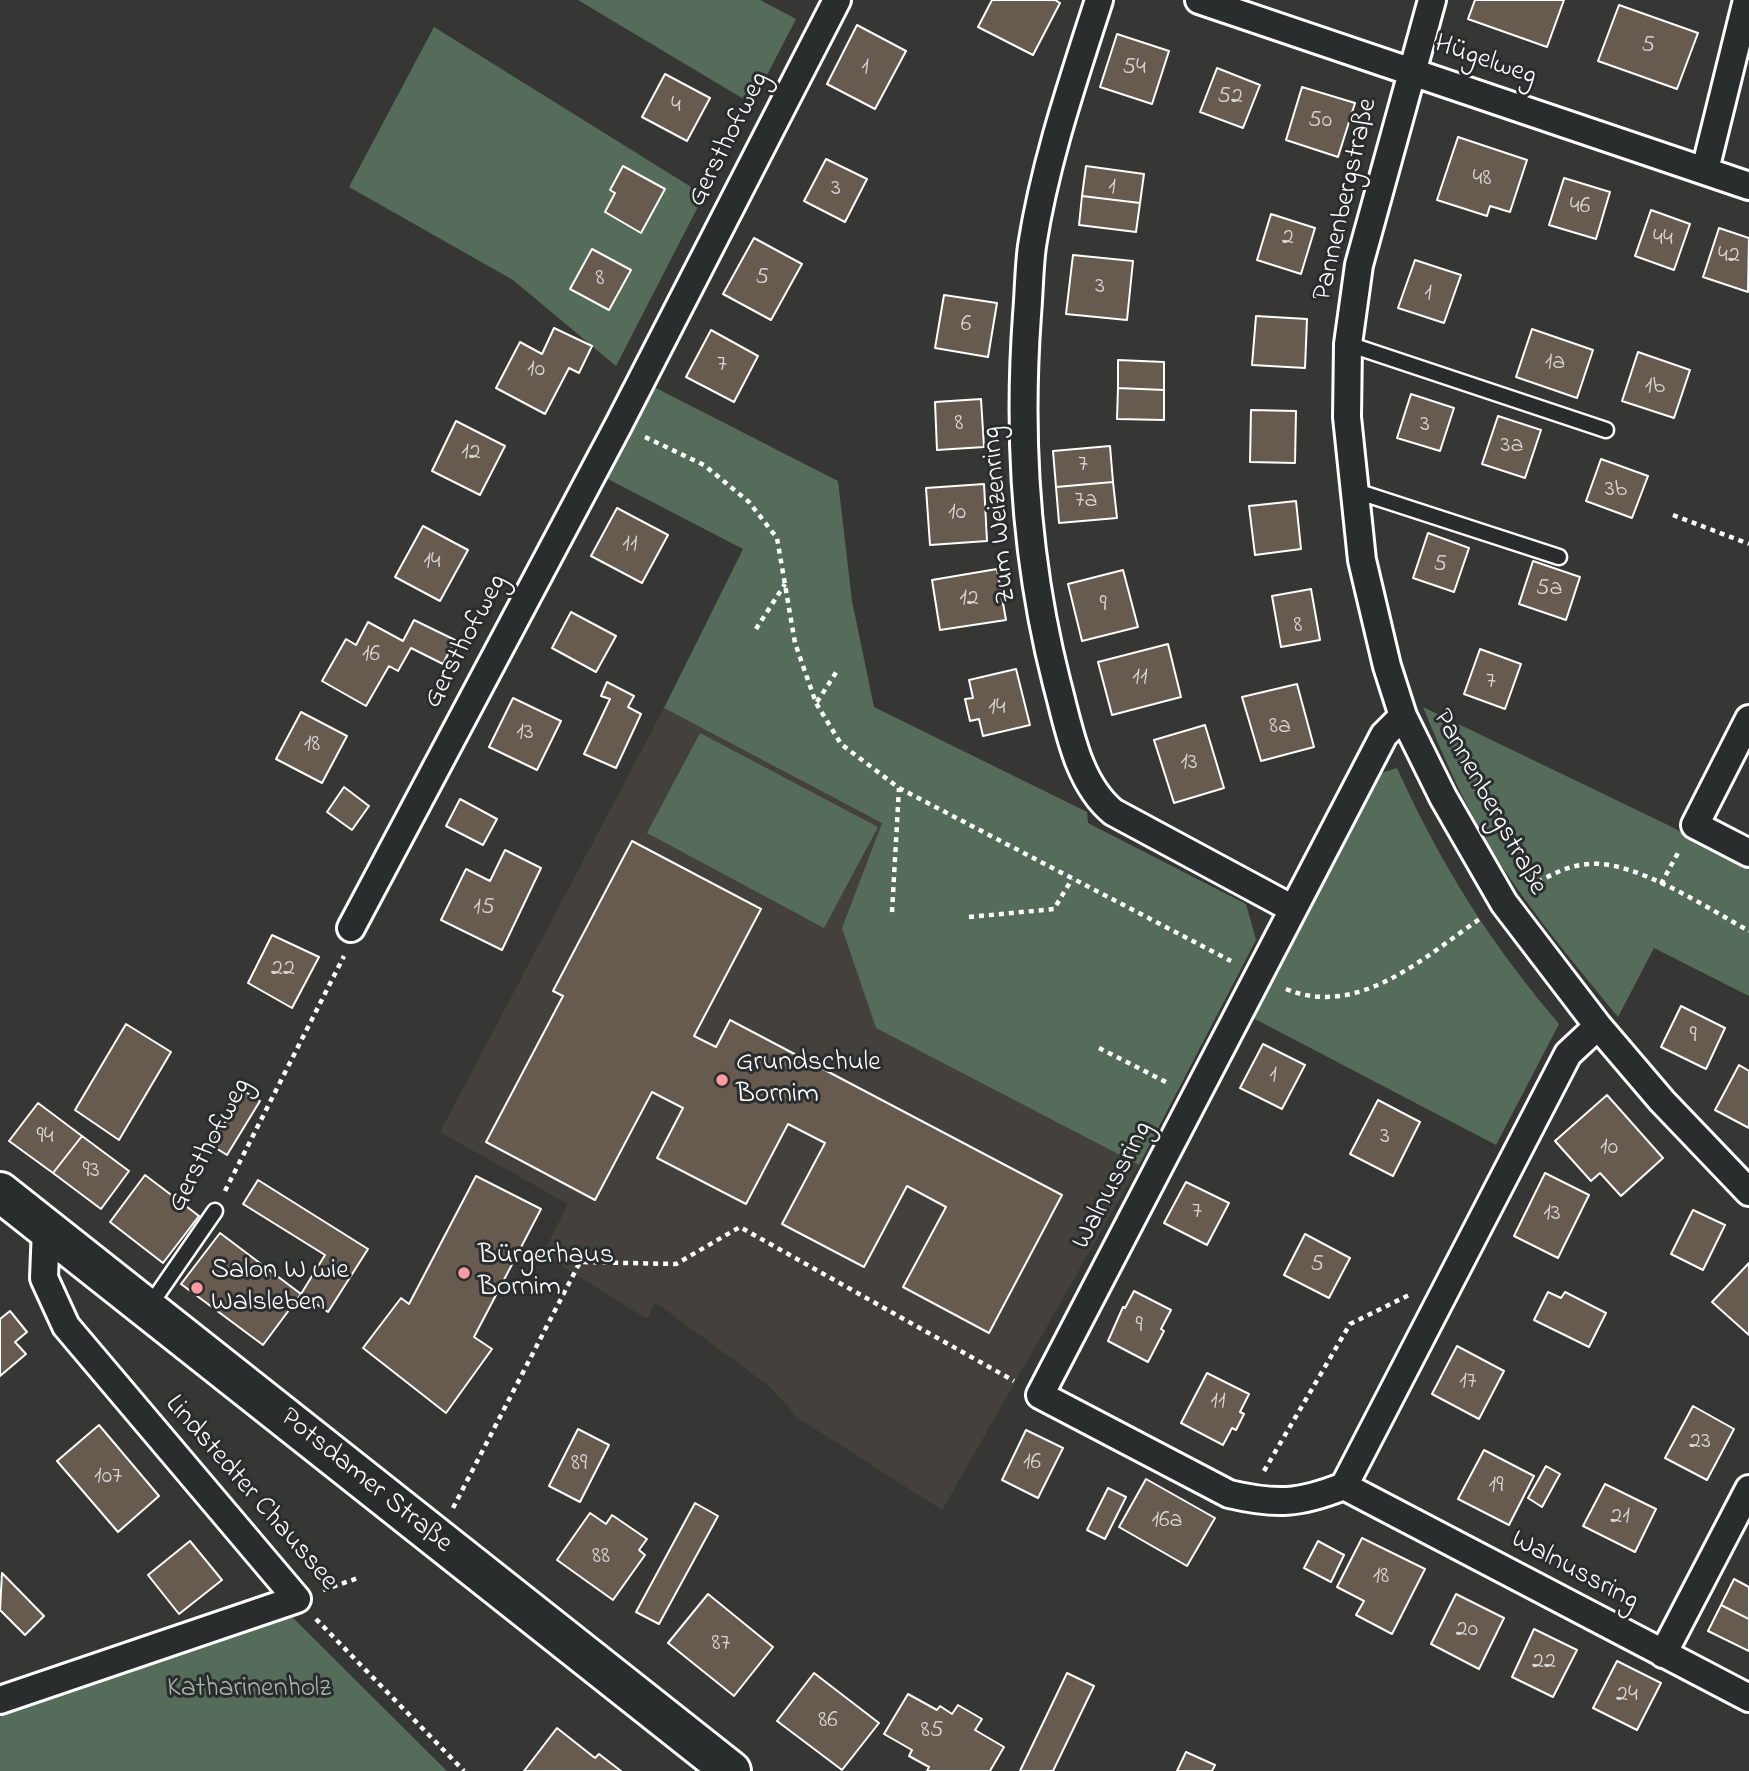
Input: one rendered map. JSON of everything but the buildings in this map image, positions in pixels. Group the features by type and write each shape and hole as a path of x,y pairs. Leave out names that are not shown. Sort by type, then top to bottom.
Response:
{"main road":[{"name":"Potsdamer Straße","path":"0,1192 731,1771"}],"street":[{"name":"Gersthofweg","path":"351,928 619,424 837,0"},
{"name":"Zum Weizenring","path":"1099,0 1057,133 1032,246 1023,364 1024,468 1031,547 1044,634 1069,730 1089,785 1099,800 1114,812 1293,909"},
{"name":"Hügelweg","path":"1199,0 1749,186"},
{"name":"Pannenbergstraße","path":"1432,0 1359,265 1348,344 1347,417 1353,490 1362,560 1387,666 1403,716 1490,883 1598,1026 1662,1101 1749,1192"},
{"path":"1704,170 1747,0"},
{"name":"Walnussring","path":"1040,1395 1384,735 1403,716"},
{"path":"1749,719 1695,825 1749,853"},
{"path":"1040,1395 1229,1494 1259,1501 1290,1503 1320,1496 1344,1486 1569,1054 1598,1026"},
{"name":"Lindstedter Chaussee","path":"47,1228 44,1278 66,1326 297,1600"},
{"name":"Walnussring","path":"1344,1486 1749,1698"},
{"path":"1663,1654 1749,1489"},
{"path":"0,1700 297,1600"}],"lane":[{"name":"Pannenbergstraße","path":"1348,344 1606,430"},
{"path":"1353,490 1559,556"},
{"name":"Gersthofweg","path":"148,1309 215,1211"}],"path":[{"path":"619,424 704,465 749,502 777,538 795,643 816,703 841,744 899,788 1259,976"},
{"path":"1673,515 1749,544"},
{"path":"756,629 786,583"},
{"path":"816,703 836,671"},
{"path":"892,912 899,788"},
{"path":"1661,884 1695,825"},
{"path":"969,917 1054,909 1072,879"},
{"name":"Gersthofweg","path":"215,1211 350,945 351,928"},
{"path":"1098,1048 1195,1097"},
{"path":"436,1539 580,1262 676,1264 740,1227 1040,1395"},
{"path":"1259,1501 1256,1484 1350,1324 1457,1271"},
{"name":"Lindstedter Chaussee","path":"297,1600 464,1771"}],"shaded area":[{"name":"Grundschule Bornim","path":"664,708 882,823 842,928 877,1028 1139,1165 942,1510 798,1418 769,1386 655,1302 647,1319 543,1254 568,1204 440,1132"}],"green space":[{"path":"578,0 760,0 796,19 752,104"},
{"path":"434,27 704,195 616,366 513,280 349,187"},
{"path":"652,386 838,481 852,601 874,707 1087,812 1088,823 1246,904 1256,940 1139,1165 876,1028 842,928 882,823 664,708 743,549 606,478"},
{"path":"1423,707 1670,826 1749,870 1749,996 1654,948 1618,1017 1572,961 1501,865 1458,788"},
{"path":"700,733 878,827 824,928 647,833"},
{"path":"1397,768 1431,838 1469,902 1510,963 1559,1024 1496,1145 1253,1018 1381,773"},
{"name":"Katharinenholz","path":"271,1596 447,1771 0,1771 0,1687"}],"place":[{"name":"Grundschule Bornim","path":"722,1080"},
{"name":"Bürgerhaus Bornim","path":"464,1273"},
{"name":"Salon W wie Walsleben","path":"197,1288"}]}
